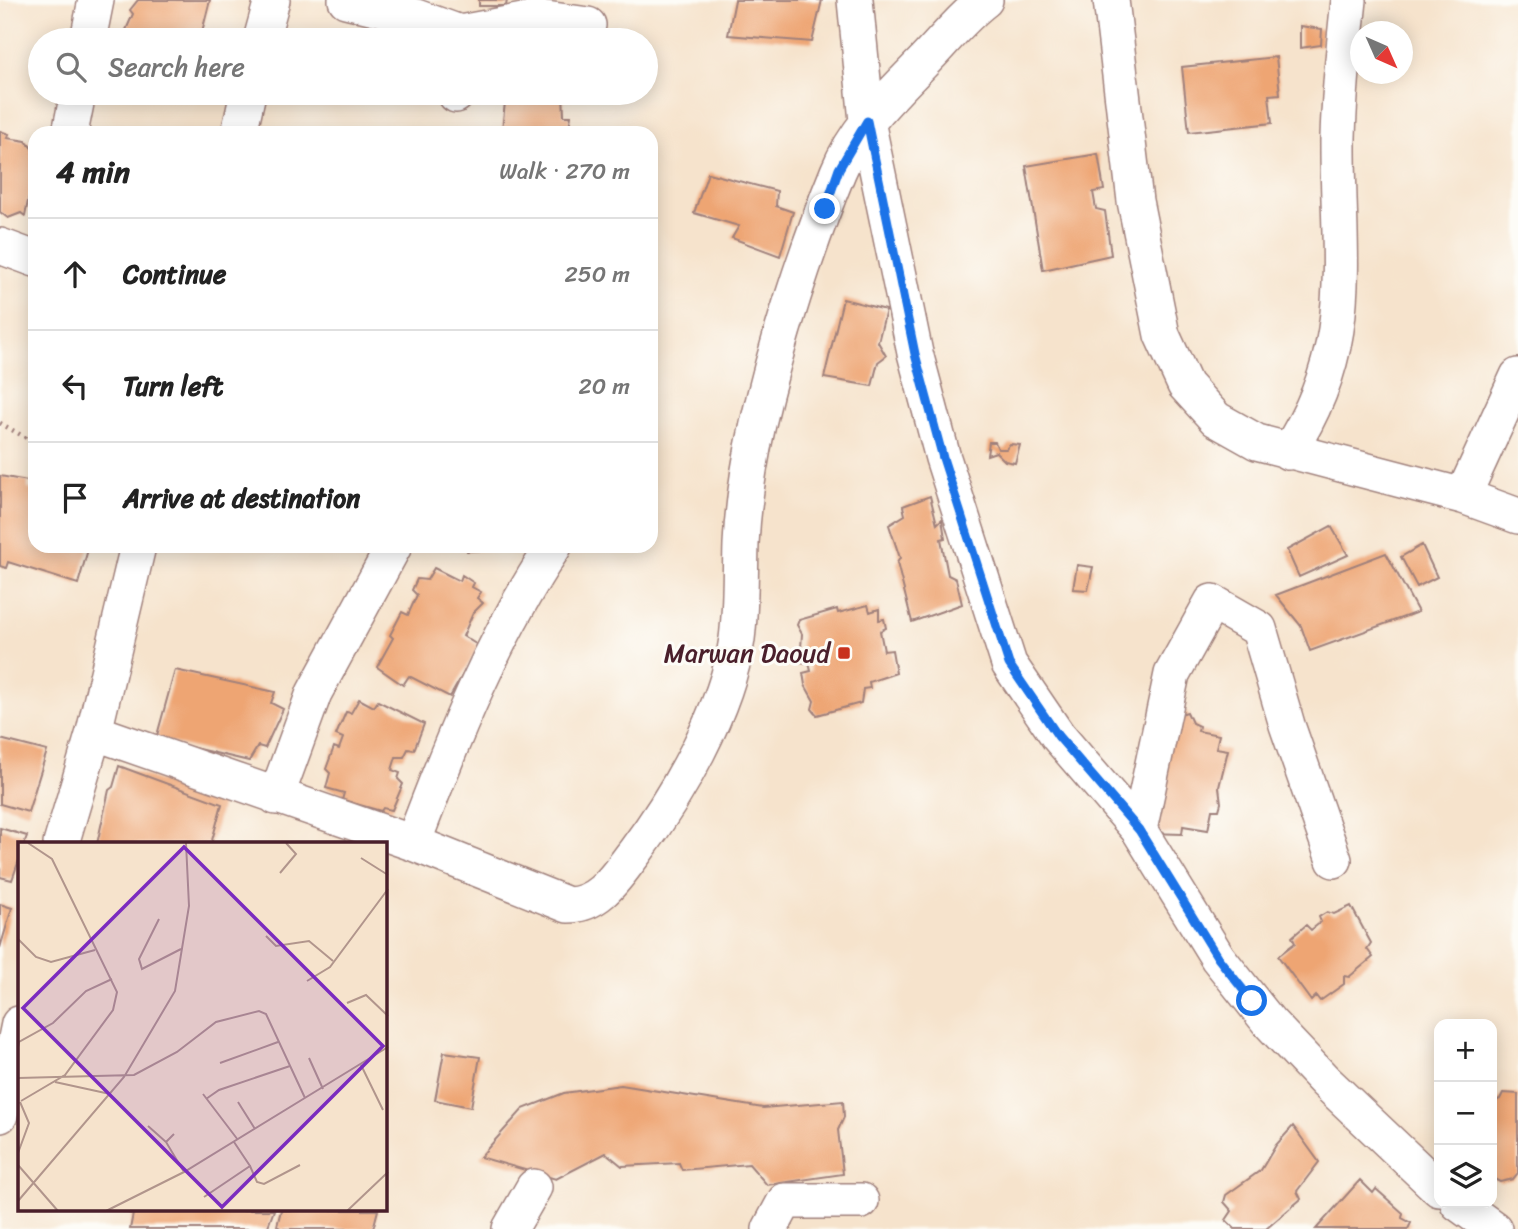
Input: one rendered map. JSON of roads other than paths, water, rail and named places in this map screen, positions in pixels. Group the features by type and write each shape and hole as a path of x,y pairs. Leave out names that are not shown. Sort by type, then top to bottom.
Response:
{"street":[{"path":"90,28 96,0"},
{"path":"264,28 272,0"},
{"path":"346,0 416,17 441,28"},
{"path":"94,732 413,844 568,905 591,901 605,889 647,835 678,789 708,729 736,643 741,605 741,545 746,480 776,355 839,169 867,121 985,0"},
{"path":"1111,0 1135,201 1162,335 1185,385 1216,419 1257,442 1463,496 1518,516"},
{"path":"1288,452 1310,419 1329,373 1340,306 1338,138 1349,0"},
{"path":"859,2 867,121 915,354 1001,645 1021,685 1058,736 1139,830 1218,958 1269,1022 1325,1081 1434,1184"},
{"path":"495,28 539,18 588,25"},
{"path":"71,126 76,105"},
{"path":"241,126 245,105"},
{"path":"0,246 28,257"},
{"path":"1463,496 1518,376"},
{"path":"67,842 136,553"},
{"path":"276,797 314,693 390,553"},
{"path":"413,844 469,700 500,634 550,553"},
{"path":"1139,830 1172,674 1212,602 1259,629 1287,725 1334,860"},
{"path":"0,1115 4,1069 18,1027"},
{"path":"510,1229 534,1186"},
{"path":"770,1229 785,1201 861,1201"},
{"path":"1465,1208 1494,1229"}],"place":[{"name":"Marwan Daoud","path":"844,653"}]}
